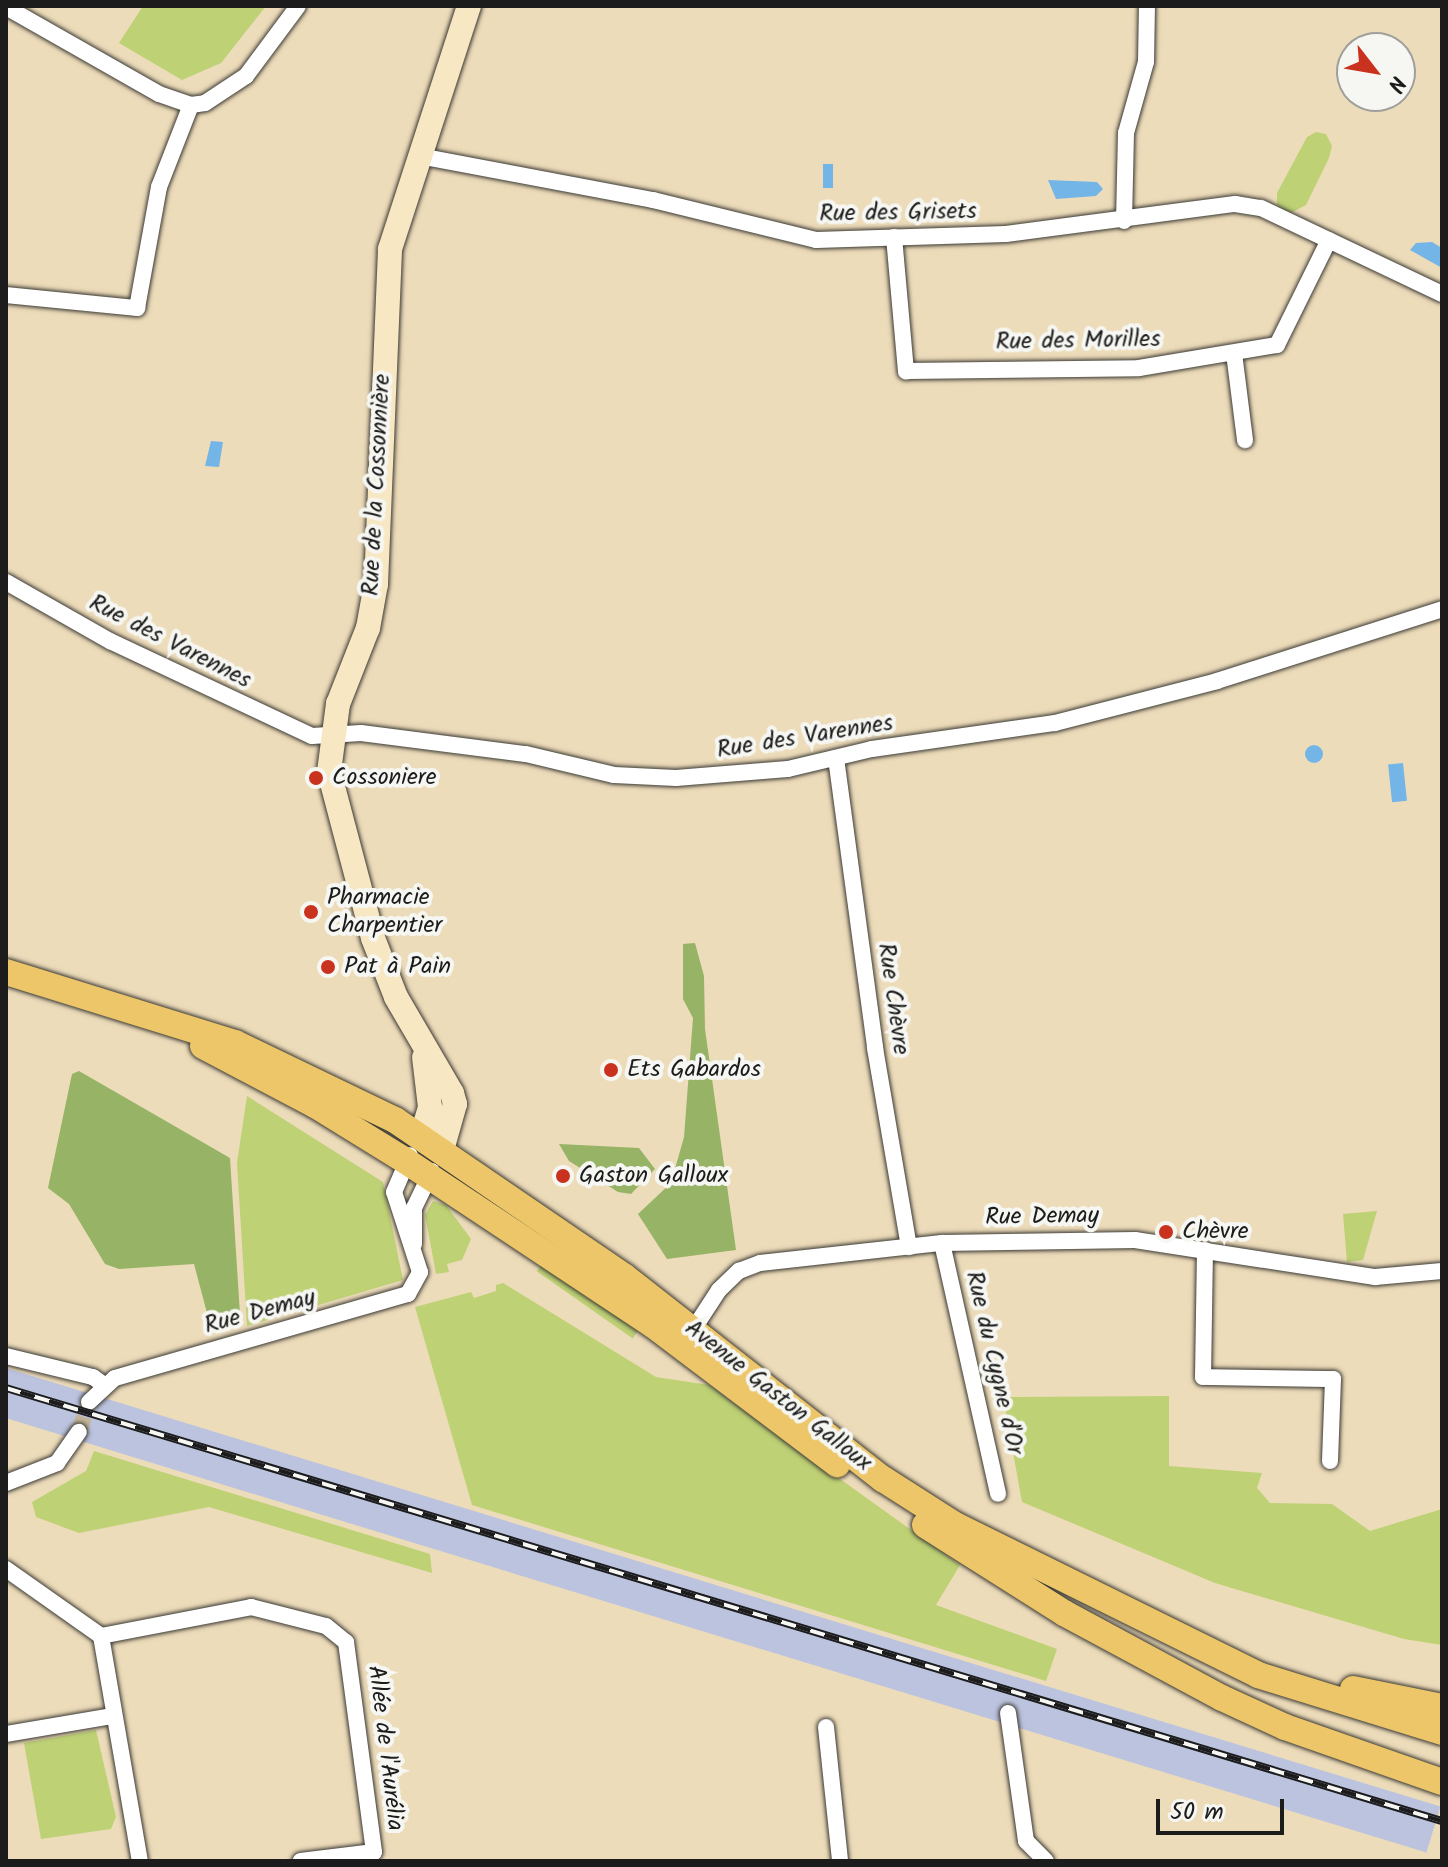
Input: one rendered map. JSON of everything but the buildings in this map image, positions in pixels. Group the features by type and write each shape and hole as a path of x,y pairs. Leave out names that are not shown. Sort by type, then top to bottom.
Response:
{"main road":[{"name":"Avenue Gaston Galloux","path":"6,972 235,1043 311,1076 432,1144 687,1338 919,1521"},
{"name":"Avenue Gaston Galloux","path":"139,1013 315,1105 406,1161 687,1338 883,1479 955,1525 1262,1676 1442,1732"},
{"path":"919,1521 1117,1628 1235,1674 1442,1707"},
{"path":"919,1521 1064,1613 1222,1698 1285,1727 1442,1782"}],"street":[{"path":"6,7 159,94 191,105 205,103 246,76 298,6"},
{"name":"Rue de la Cossonnière","path":"432,1144 431,1087 423,1050 373,938 329,772 331,735 368,628 376,584 390,249 469,6"},
{"path":"1124,221 1126,133 1146,62 1147,6"},
{"path":"6,295 137,308 159,187 191,105"},
{"name":"Rue des Grisets","path":"420,156 670,204 816,240 1006,234 1124,221 1235,204 1261,208 1442,294"},
{"name":"Rue des Morilles","path":"894,237 906,371 1139,368 1277,345 1329,240"},
{"path":"1234,353 1245,440"},
{"name":"Rue des Varennes","path":"6,582 110,641 312,736 361,733 526,754 614,775 676,778 788,769 836,758 1055,723 1217,681 1442,609"},
{"name":"Rue Chèvre","path":"836,758 875,1048 909,1247"},
{"path":"415,1253 395,1208 394,1192 406,1161 432,1144"},
{"name":"Rue Demay","path":"104,1385 396,1300 418,1283 414,1208 429,1176 432,1144"},
{"name":"Rue Demay","path":"687,1338 719,1290 739,1271 760,1263 942,1243 1135,1240 1375,1277 1442,1271"},
{"name":"Rue du Cygne d'Or","path":"942,1243 998,1494"},
{"path":"1205,1250 1203,1377 1333,1379 1330,1461"},
{"path":"6,1356 93,1377 104,1385 89,1402"},
{"path":"6,1483 57,1463 79,1432"},
{"path":"6,1569 101,1636 112,1716 140,1861"},
{"name":"Allée de l'Aurélia","path":"101,1636 251,1607 326,1626 346,1642 374,1852 301,1861"},
{"path":"1008,1713 1026,1841 1046,1861"},
{"path":"6,1734 112,1716"},
{"path":"826,1727 840,1861"}],"shaded area":[{"path":"6,1368 1440,1807 1426,1852 6,1418"}],"green space":[{"path":"143,6 266,6 221,63 182,80 119,43"},
{"path":"1316,132 1326,134 1332,146 1329,158 1306,205 1289,214 1277,205 1277,193 1307,137"},
{"path":"695,943 704,976 705,1029 736,1250 667,1259 638,1214 671,1183 684,1137 693,1018 683,999 683,944"},
{"path":"79,1071 230,1158 240,1314 207,1313 194,1264 119,1269 105,1264 69,1204 48,1188 72,1074"},
{"path":"247,1096 383,1182 403,1280 247,1326 237,1163"},
{"path":"559,1144 639,1148 655,1169 631,1194 618,1192 569,1161"},
{"path":"433,1201 446,1205 471,1239 462,1260 447,1264 449,1272 436,1274 425,1215"},
{"path":"1377,1211 1363,1260 1347,1262 1343,1214"},
{"path":"542,1264 638,1331 633,1338 537,1271"},
{"path":"503,1283 656,1377 709,1385 960,1565 936,1605 1057,1649 1046,1681 472,1505 415,1307 471,1292 474,1298 496,1291 496,1285"},
{"path":"1169,1396 1169,1466 1262,1473 1257,1488 1270,1503 1332,1504 1370,1531 1442,1509 1442,1645 1404,1639 1215,1583 1022,1502 1003,1397"},
{"path":"94,1451 430,1554 432,1573 209,1507 79,1533 36,1517 32,1502 86,1471"},
{"path":"96,1730 116,1817 111,1829 41,1839 24,1743"}],"water":[{"path":"823,164 833,164 833,188 823,188"},
{"path":"1048,180 1097,182 1103,189 1096,196 1056,199"},
{"path":"1432,242 1442,248 1442,268 1410,250 1416,243"},
{"path":"211,441 223,442 219,467 205,466"},
{"path":"1314,745 1323,754 1314,763 1305,754"},
{"path":"1403,763 1407,801 1392,802 1388,765"}],"tunnel":[{"path":"79,1432 89,1402"}],"railway":[{"path":"6,1388 1442,1821"}],"place":[{"name":"Cossoniere","path":"316,778"},
{"name":"Pharmacie Charpentier","path":"311,912"},
{"name":"Pat à Pain","path":"328,967"},
{"name":"Ets Gabardos","path":"611,1070"},
{"name":"Gaston Galloux","path":"563,1176"},
{"name":"Chèvre","path":"1166,1232"}]}
